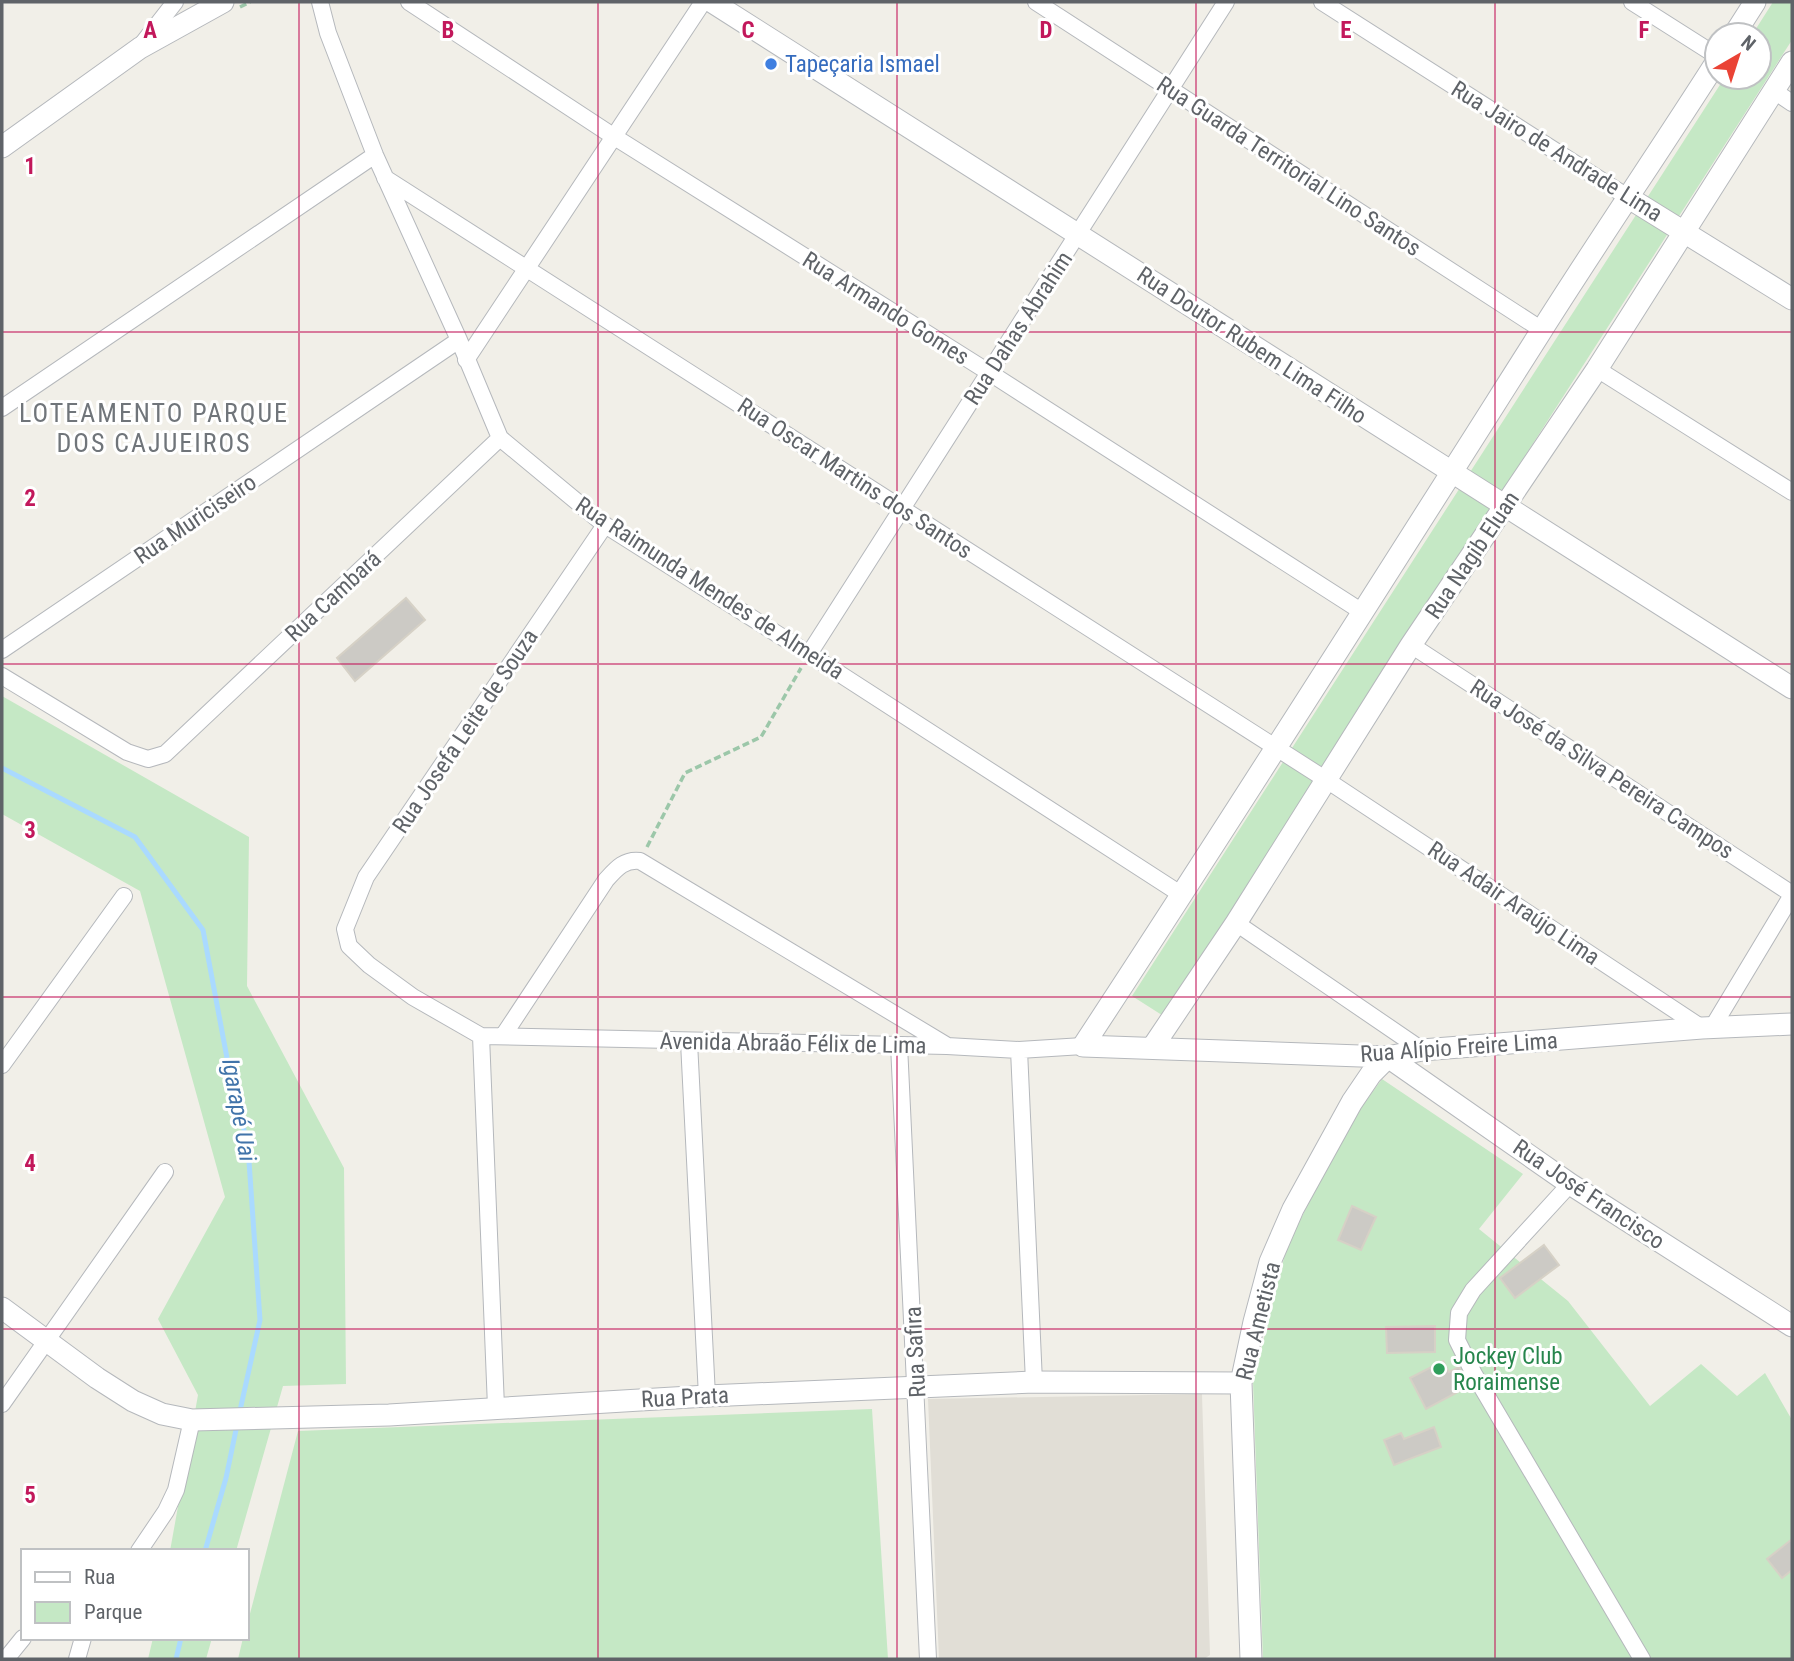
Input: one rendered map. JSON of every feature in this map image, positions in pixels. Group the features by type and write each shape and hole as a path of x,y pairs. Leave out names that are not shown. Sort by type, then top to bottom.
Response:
{"street":[{"path":"140,48 175,2"},
{"path":"2,147 140,48 223,2"},
{"name":"Rua Raimunda Mendes de Almeida","path":"320,2 328,33 375,155 500,438 605,525 1182,895"},
{"name":"Rua Armando Gomes","path":"409,2 613,136 1364,613"},
{"path":"466,360 703,2"},
{"name":"Rua Doutor Rubem Lima Filho","path":"712,2 1792,688"},
{"name":"Rua Guarda Territorial Lino Santos","path":"1036,2 1542,330"},
{"name":"Rua Dahas Abrahim","path":"809,654 1226,2"},
{"name":"Rua Jairo de Andrade Lima","path":"1322,2 1792,299"},
{"path":"1632,2 1703,47"},
{"path":"1743,21 1755,2"},
{"name":"Rua Nagib Eluan","path":"1152,1048 1236,923 1411,645 1686,232 1792,62"},
{"path":"1083,1046 1703,83"},
{"path":"1774,91 1792,103"},
{"path":"2,408 375,155"},
{"name":"Rua Oscar Martins dos Santos","path":"385,178 1325,779"},
{"name":"Rua Muriciseiro","path":"2,650 459,340"},
{"path":"1597,369 1792,492"},
{"name":"Rua Cambará","path":"2,676 127,752 148,759 165,754 500,438"},
{"name":"Rua Josefa Leite de Souza","path":"481,1036 412,997 369,965 349,946 345,929 366,877 605,525"},
{"name":"Rua José da Silva Pereira Campos","path":"1411,645 1792,895"},
{"name":"Rua Adair Araújo Lima","path":"1325,779 1707,1028"},
{"path":"503,1036 606,880 619,866 631,860 640,861 947,1046"},
{"path":"1707,1028 1792,895"},
{"path":"2,1065 124,896"},
{"path":"1236,923 1422,1050"},
{"path":"1383,1023 1396,1042 1396,1048 1388,1057"},
{"name":"Rua Alípio Freire Lima","path":"1083,1046 1388,1057 1422,1050 1792,1024"},
{"path":"481,1036 496,1407"},
{"name":"Avenida Abraão Félix de Lima","path":"481,1036 947,1046 1019,1050 1083,1046"},
{"path":"690,1042 706,1396"},
{"name":"Rua Safira","path":"899,1045 929,1659"},
{"path":"1019,1050 1034,1382"},
{"name":"Rua José Francisco","path":"1388,1057 1570,1184 1792,1326"},
{"name":"Rua Ametista","path":"1251,1659 1241,1383 1254,1322 1270,1262 1293,1209 1352,1102 1371,1074 1388,1057"},
{"path":"2,1404 165,1172"},
{"path":"1570,1184 1473,1290 1459,1313 1457,1340 1474,1374 1642,1659"},
{"name":"Rua Prata","path":"2,1308 133,1401 162,1414 192,1420 389,1415 496,1407 917,1386 1034,1382 1241,1383"},
{"path":"140,1549 166,1511 176,1490 192,1420"},
{"path":"6,1659 21,1640"},
{"path":"77,1659 82,1640"}],"path":[{"path":"640,861 685,772 761,737 809,654"}],"shaded area":[{"path":"1202,1394 1210,1655 1204,1659 939,1659 928,1399"}],"green space":[{"path":"1773,2 1792,2 1792,40 1773,70 1773,21 1761,21"},
{"path":"1716,91 1759,91 1165,1017 1132,996"},
{"path":"2,696 249,837 247,986 344,1168 346,1384 283,1386 237,1549 170,1549 198,1395 158,1319 225,1197 140,891 2,814"},
{"name":"Jockey Club Roraimense","path":"1382,1079 1523,1174 1479,1229 1568,1301 1650,1406 1701,1364 1737,1396 1765,1373 1792,1420 1792,1659 1263,1659 1253,1382 1287,1246 1349,1124"},
{"path":"872,1409 888,1659 238,1659 243,1640 248,1640 248,1621 298,1431"},
{"path":"153,1640 211,1640 206,1659 148,1659"}],"building":[{"path":"406,598 425,620 355,681 337,658"},
{"path":"1352,1206 1376,1217 1361,1250 1338,1240"},
{"path":"1544,1245 1559,1265 1515,1298 1500,1278"},
{"path":"1435,1326 1435,1352 1387,1353 1386,1327"},
{"path":"1443,1361 1449,1372 1459,1367 1469,1386 1426,1409 1410,1378"},
{"path":"1434,1427 1441,1447 1394,1465 1384,1440 1401,1433 1404,1439"},
{"path":"1792,1539 1792,1570 1782,1578 1767,1559"}],"waterway":[{"name":"Igarapé Uai","path":"2,768 135,837 203,930 227,1058 248,1147 260,1320 239,1415"},
{"name":"Igarapé Uai","path":"206,1549 226,1478 237,1425"},
{"name":"Igarapé Uai","path":"176,1659 181,1640"}],"place":[{"name":"Tapeçaria Ismael","path":"771,64"},
{"name":"Jockey Club Roraimense","path":"1439,1369"}],"district":[{"name":"LOTEAMENTO PARQUE DOS CAJUEIROS","path":"154,428"}]}
